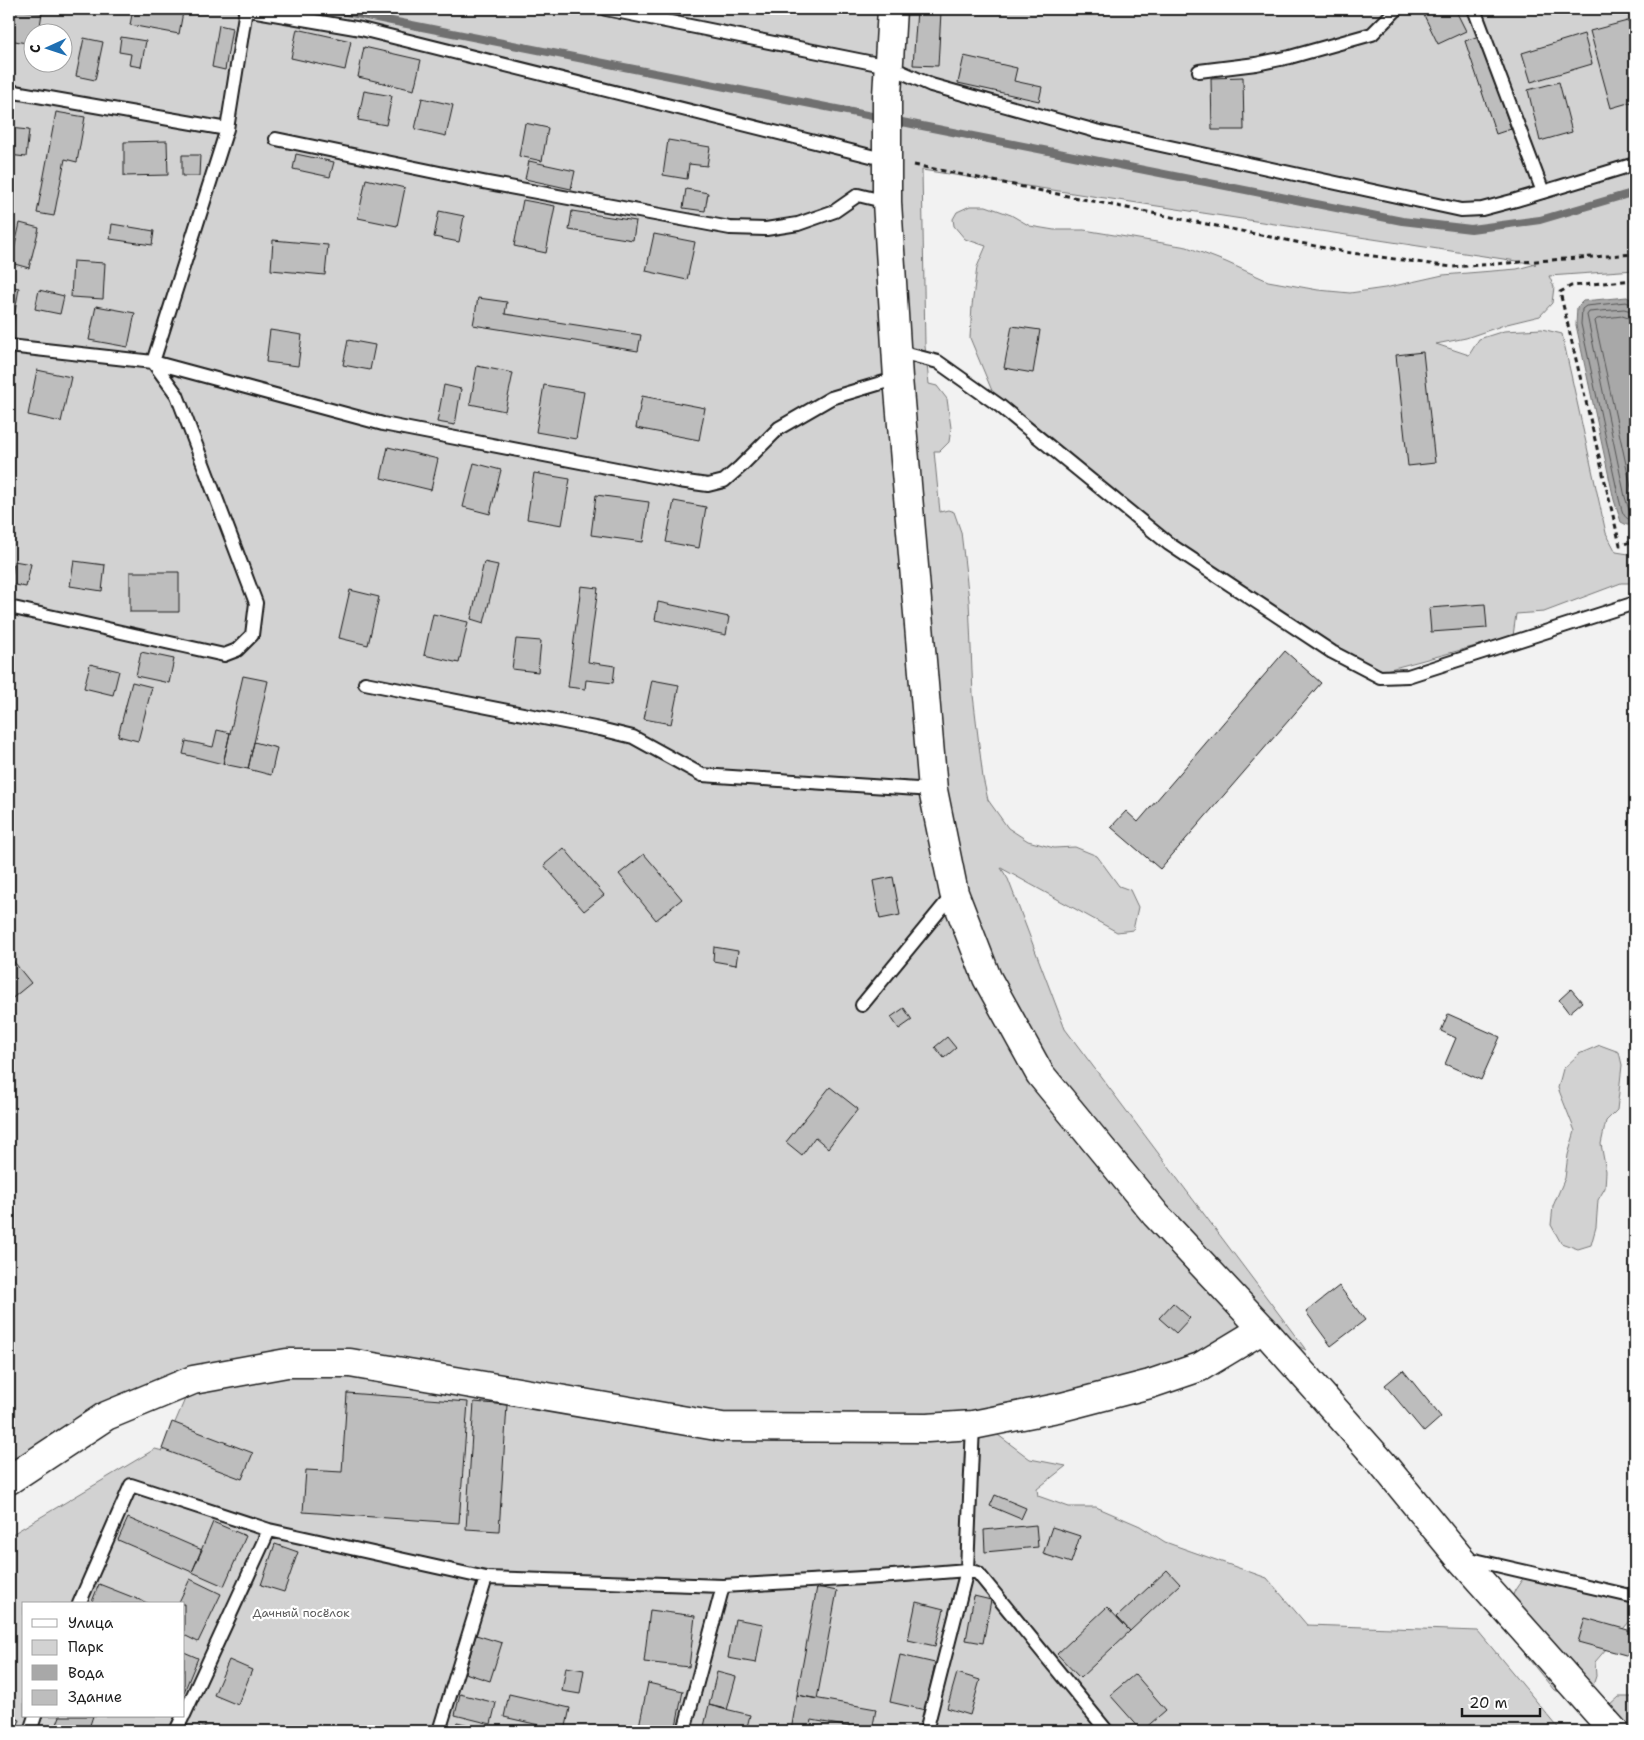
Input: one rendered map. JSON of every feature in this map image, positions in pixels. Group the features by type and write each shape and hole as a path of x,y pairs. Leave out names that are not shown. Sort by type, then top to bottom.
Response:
{"main road":[{"path":"892,9 887,96 887,202 897,365 934,790 954,893 987,978 1040,1074 1156,1215 1263,1329 1382,1463 1459,1557 1614,1731"},
{"path":"9,1480 106,1416 193,1380 287,1363 350,1363 722,1427 927,1428 973,1425 1062,1407 1150,1384 1200,1367 1263,1329"}],"lane":[{"path":"152,362 227,130 245,9 361,28 887,150"},
{"path":"606,9 888,66 931,85 1096,132 1461,210 1482,209 1635,164"},
{"path":"1199,71 1273,60 1372,34 1397,9"},
{"path":"1474,9 1543,192"},
{"path":"9,91 227,130"},
{"path":"276,139 483,182 730,228 766,229 798,224 835,212 858,195 887,202"},
{"path":"9,346 152,362 383,424 708,485 724,481 779,428 831,398 897,365 938,362 1000,406 1169,544 1332,652 1380,678 1408,676 1635,603"},
{"path":"9,607 224,656 237,650 252,635 256,603 177,395 152,362"},
{"path":"365,683 633,737 702,775 934,790"},
{"path":"862,1005 954,893"},
{"path":"926,1731 967,1570 973,1425"},
{"path":"80,1602 131,1485 269,1530 486,1578 723,1586 967,1570 978,1573 1107,1731"},
{"path":"185,1712 269,1530"},
{"path":"1459,1557 1635,1597"},
{"path":"439,1731 486,1578"},
{"path":"684,1731 723,1586"},
{"path":"30,1731 34,1718"},
{"path":"176,1731 182,1718"}],"path":[{"path":"887,150 1345,252 1452,267 1635,254"},
{"path":"1635,280 1571,286 1560,292 1620,545 1635,541"}],"green space":[{"name":"Дачный посёлок","path":"9,9 1635,9 1635,270 1549,276 1554,287 1552,303 1540,316 1507,324 1466,338 1436,344 1469,355 1479,339 1504,331 1542,329 1562,334 1606,533 1616,552 1635,555 1635,583 1621,583 1544,612 1516,614 1513,636 1379,672 1201,565 995,398 970,338 977,267 986,246 965,239 954,226 953,219 957,212 970,206 986,206 1011,215 1030,226 1054,230 1084,230 1187,247 1268,281 1318,290 1350,293 1385,288 1443,275 1517,269 1536,264 922,170 925,346 929,384 937,386 947,399 951,428 949,442 940,451 934,451 940,512 948,510 954,512 961,532 969,600 973,695 983,778 988,800 1008,828 1028,841 1054,848 1075,847 1097,856 1119,886 1130,890 1138,907 1133,930 1117,932 1001,868 1008,879 1065,1029 1306,1350 1263,1329 1200,1367 990,1429 1030,1459 1066,1466 1037,1489 1038,1496 1069,1507 1096,1507 1140,1526 1165,1542 1267,1578 1307,1625 1478,1631 1561,1731 9,1731 9,1536 155,1449 163,1451 193,1380 9,1480"},
{"path":"1600,1045 1619,1052 1622,1065 1617,1110 1606,1121 1601,1144 1606,1171 1605,1188 1598,1200 1596,1227 1591,1245 1578,1249 1561,1243 1551,1225 1553,1206 1565,1178 1568,1155 1575,1131 1558,1088 1563,1069 1579,1054"},
{"path":"1526,1574 1635,1592 1635,1615 1595,1662 1596,1676 1590,1695 1582,1699 1554,1690 1526,1656 1507,1609 1515,1590"},
{"path":"1619,1697 1635,1697 1635,1731 1601,1731 1609,1706"}],"water":[{"path":"1627,297 1635,302 1635,525 1627,525 1621,522 1614,500 1576,325 1577,307 1583,301"}],"building":[{"path":"9,9 14,9 9,37"},
{"path":"14,9 42,13 41,22 22,22 22,42 9,40"},
{"path":"133,9 164,9 183,12 179,34 130,25"},
{"path":"656,9 684,9 683,16 655,13"},
{"path":"1421,9 1455,9 1466,31 1438,44"},
{"path":"917,10 941,12 938,66 913,65"},
{"path":"1631,20 1635,34 1635,101 1611,108 1590,31"},
{"path":"219,25 232,28 225,70 212,67"},
{"path":"297,29 351,41 345,70 291,58"},
{"path":"1584,34 1592,64 1531,82 1522,53"},
{"path":"1479,36 1511,129 1496,134 1465,41"},
{"path":"121,37 146,41 141,67 129,65 131,54 119,52"},
{"path":"84,38 103,42 95,80 76,76"},
{"path":"364,47 421,60 414,90 358,77"},
{"path":"964,56 1017,68 1014,81 1042,87 1039,101 958,83"},
{"path":"1243,77 1244,130 1212,130 1211,78"},
{"path":"1559,82 1572,132 1540,141 1528,90"},
{"path":"364,91 392,96 386,125 358,120"},
{"path":"422,98 453,105 446,136 415,129"},
{"path":"56,112 85,117 77,162 65,159 54,216 37,213"},
{"path":"525,123 548,128 542,161 519,156"},
{"path":"9,128 29,130 26,157 9,155"},
{"path":"668,140 710,147 707,166 689,164 687,179 663,175"},
{"path":"167,141 168,175 124,176 124,142"},
{"path":"296,154 334,162 330,177 293,169"},
{"path":"182,155 200,155 199,176 182,176"},
{"path":"529,161 575,171 571,189 525,179"},
{"path":"366,179 405,188 397,226 358,218"},
{"path":"686,189 708,193 705,211 683,208"},
{"path":"523,200 555,206 546,253 514,246"},
{"path":"439,211 464,216 459,242 434,237"},
{"path":"572,211 636,221 633,240 569,230"},
{"path":"20,223 39,228 29,268 11,263"},
{"path":"112,224 154,231 152,245 110,239"},
{"path":"654,234 695,242 687,280 646,271"},
{"path":"273,240 328,245 325,275 271,270"},
{"path":"73,261 105,263 103,299 71,297"},
{"path":"9,286 19,288 12,330 9,330"},
{"path":"39,290 64,296 60,314 35,309"},
{"path":"478,298 507,302 505,314 641,335 638,351 473,325"},
{"path":"96,306 135,313 128,347 89,340"},
{"path":"1012,326 1040,330 1033,373 1004,368"},
{"path":"270,330 302,335 298,366 266,362"},
{"path":"348,340 375,345 370,370 343,365"},
{"path":"1423,352 1435,463 1408,466 1396,355"},
{"path":"477,366 513,373 505,411 470,404"},
{"path":"37,370 71,377 61,422 28,415"},
{"path":"444,385 461,389 455,425 437,422"},
{"path":"544,385 584,392 576,439 536,432"},
{"path":"642,396 705,408 699,440 636,428"},
{"path":"388,447 438,459 431,490 381,478"},
{"path":"474,463 501,470 490,514 463,507"},
{"path":"534,473 570,479 562,525 527,519"},
{"path":"596,495 649,502 643,542 591,535"},
{"path":"674,501 706,507 699,548 666,542"},
{"path":"14,561 31,564 26,587 10,584"},
{"path":"74,561 105,565 102,591 70,586"},
{"path":"484,562 498,565 484,623 471,619"},
{"path":"130,572 179,572 179,612 130,612"},
{"path":"581,586 598,588 588,662 615,666 613,683 586,680 585,689 568,687"},
{"path":"350,590 379,597 368,645 339,638"},
{"path":"658,602 729,617 726,635 655,620"},
{"path":"1485,604 1487,628 1431,632 1429,608"},
{"path":"433,614 468,622 459,663 424,655"},
{"path":"516,639 541,641 538,672 512,669"},
{"path":"1285,651 1321,683 1160,869 1111,827 1126,811 1138,822"},
{"path":"1635,651 1635,671 1628,654"},
{"path":"141,652 174,659 169,683 136,676"},
{"path":"90,664 119,671 113,695 84,688"},
{"path":"243,676 268,681 248,769 223,764"},
{"path":"652,680 679,685 671,724 644,719"},
{"path":"132,682 152,687 138,741 118,736"},
{"path":"217,730 230,733 223,764 183,754 186,741 213,747"},
{"path":"254,742 277,748 271,775 248,769"},
{"path":"564,848 604,895 584,911 544,865"},
{"path":"644,854 682,899 656,920 619,874"},
{"path":"893,877 900,915 880,919 873,881"},
{"path":"714,947 738,951 736,965 713,961"},
{"path":"11,958 31,983 9,1001 9,960"},
{"path":"1571,989 1582,1002 1569,1013 1559,1000"},
{"path":"904,1008 912,1020 899,1029 891,1017"},
{"path":"1448,1014 1500,1037 1481,1080 1445,1064 1456,1038 1441,1031"},
{"path":"947,1037 956,1048 944,1058 935,1047"},
{"path":"830,1087 858,1109 828,1148 815,1137 802,1155 786,1142"},
{"path":"1339,1286 1365,1320 1331,1346 1306,1312"},
{"path":"1173,1303 1190,1318 1176,1333 1159,1318"},
{"path":"1403,1370 1441,1417 1424,1432 1385,1385"},
{"path":"347,1393 468,1402 459,1523 303,1512 306,1470 342,1472"},
{"path":"474,1402 507,1405 499,1531 466,1529"},
{"path":"172,1422 253,1453 242,1479 162,1449"},
{"path":"995,1495 1026,1508 1021,1519 990,1506"},
{"path":"128,1518 202,1550 192,1572 118,1540"},
{"path":"213,1522 246,1536 224,1586 192,1572"},
{"path":"1036,1525 1038,1547 985,1552 984,1530"},
{"path":"1052,1527 1080,1536 1071,1563 1043,1554"},
{"path":"275,1544 298,1552 284,1592 261,1585"},
{"path":"1167,1570 1180,1584 1130,1631 1117,1617"},
{"path":"190,1579 221,1594 198,1642 185,1636 185,1602 179,1602"},
{"path":"99,1584 145,1602 92,1602"},
{"path":"817,1587 837,1591 817,1699 797,1695"},
{"path":"974,1596 991,1600 983,1643 966,1640"},
{"path":"916,1602 944,1609 935,1646 908,1640"},
{"path":"1107,1607 1130,1631 1080,1678 1057,1654"},
{"path":"650,1610 695,1616 689,1667 644,1662"},
{"path":"1585,1618 1635,1632 1635,1651 1633,1657 1578,1642"},
{"path":"735,1619 763,1624 756,1663 728,1658"},
{"path":"476,1635 502,1643 490,1681 465,1673"},
{"path":"185,1652 198,1658 185,1690"},
{"path":"900,1655 935,1663 925,1710 890,1702"},
{"path":"229,1660 252,1670 238,1705 214,1695"},
{"path":"566,1667 584,1670 580,1694 562,1691"},
{"path":"717,1672 736,1677 727,1710 709,1705"},
{"path":"957,1673 980,1680 970,1715 947,1708"},
{"path":"1135,1674 1166,1710 1142,1731 1110,1695"},
{"path":"648,1683 683,1691 675,1731 638,1731"},
{"path":"460,1694 496,1703 491,1724 455,1715"},
{"path":"509,1694 570,1708 565,1731 504,1717"},
{"path":"797,1695 876,1709 872,1731 812,1720 810,1731 791,1731"},
{"path":"709,1705 750,1715 746,1731 703,1731"},
{"path":"9,1715 20,1720 15,1731 9,1731"},
{"path":"59,1718 92,1718 88,1731 55,1730"},
{"path":"457,1722 489,1730 489,1731 454,1731"},
{"path":"200,1725 214,1731 197,1731"},
{"path":"890,1726 911,1731 888,1731"}],"waterway":[{"path":"331,9 1402,221 1471,229 1540,220 1635,192"}]}
